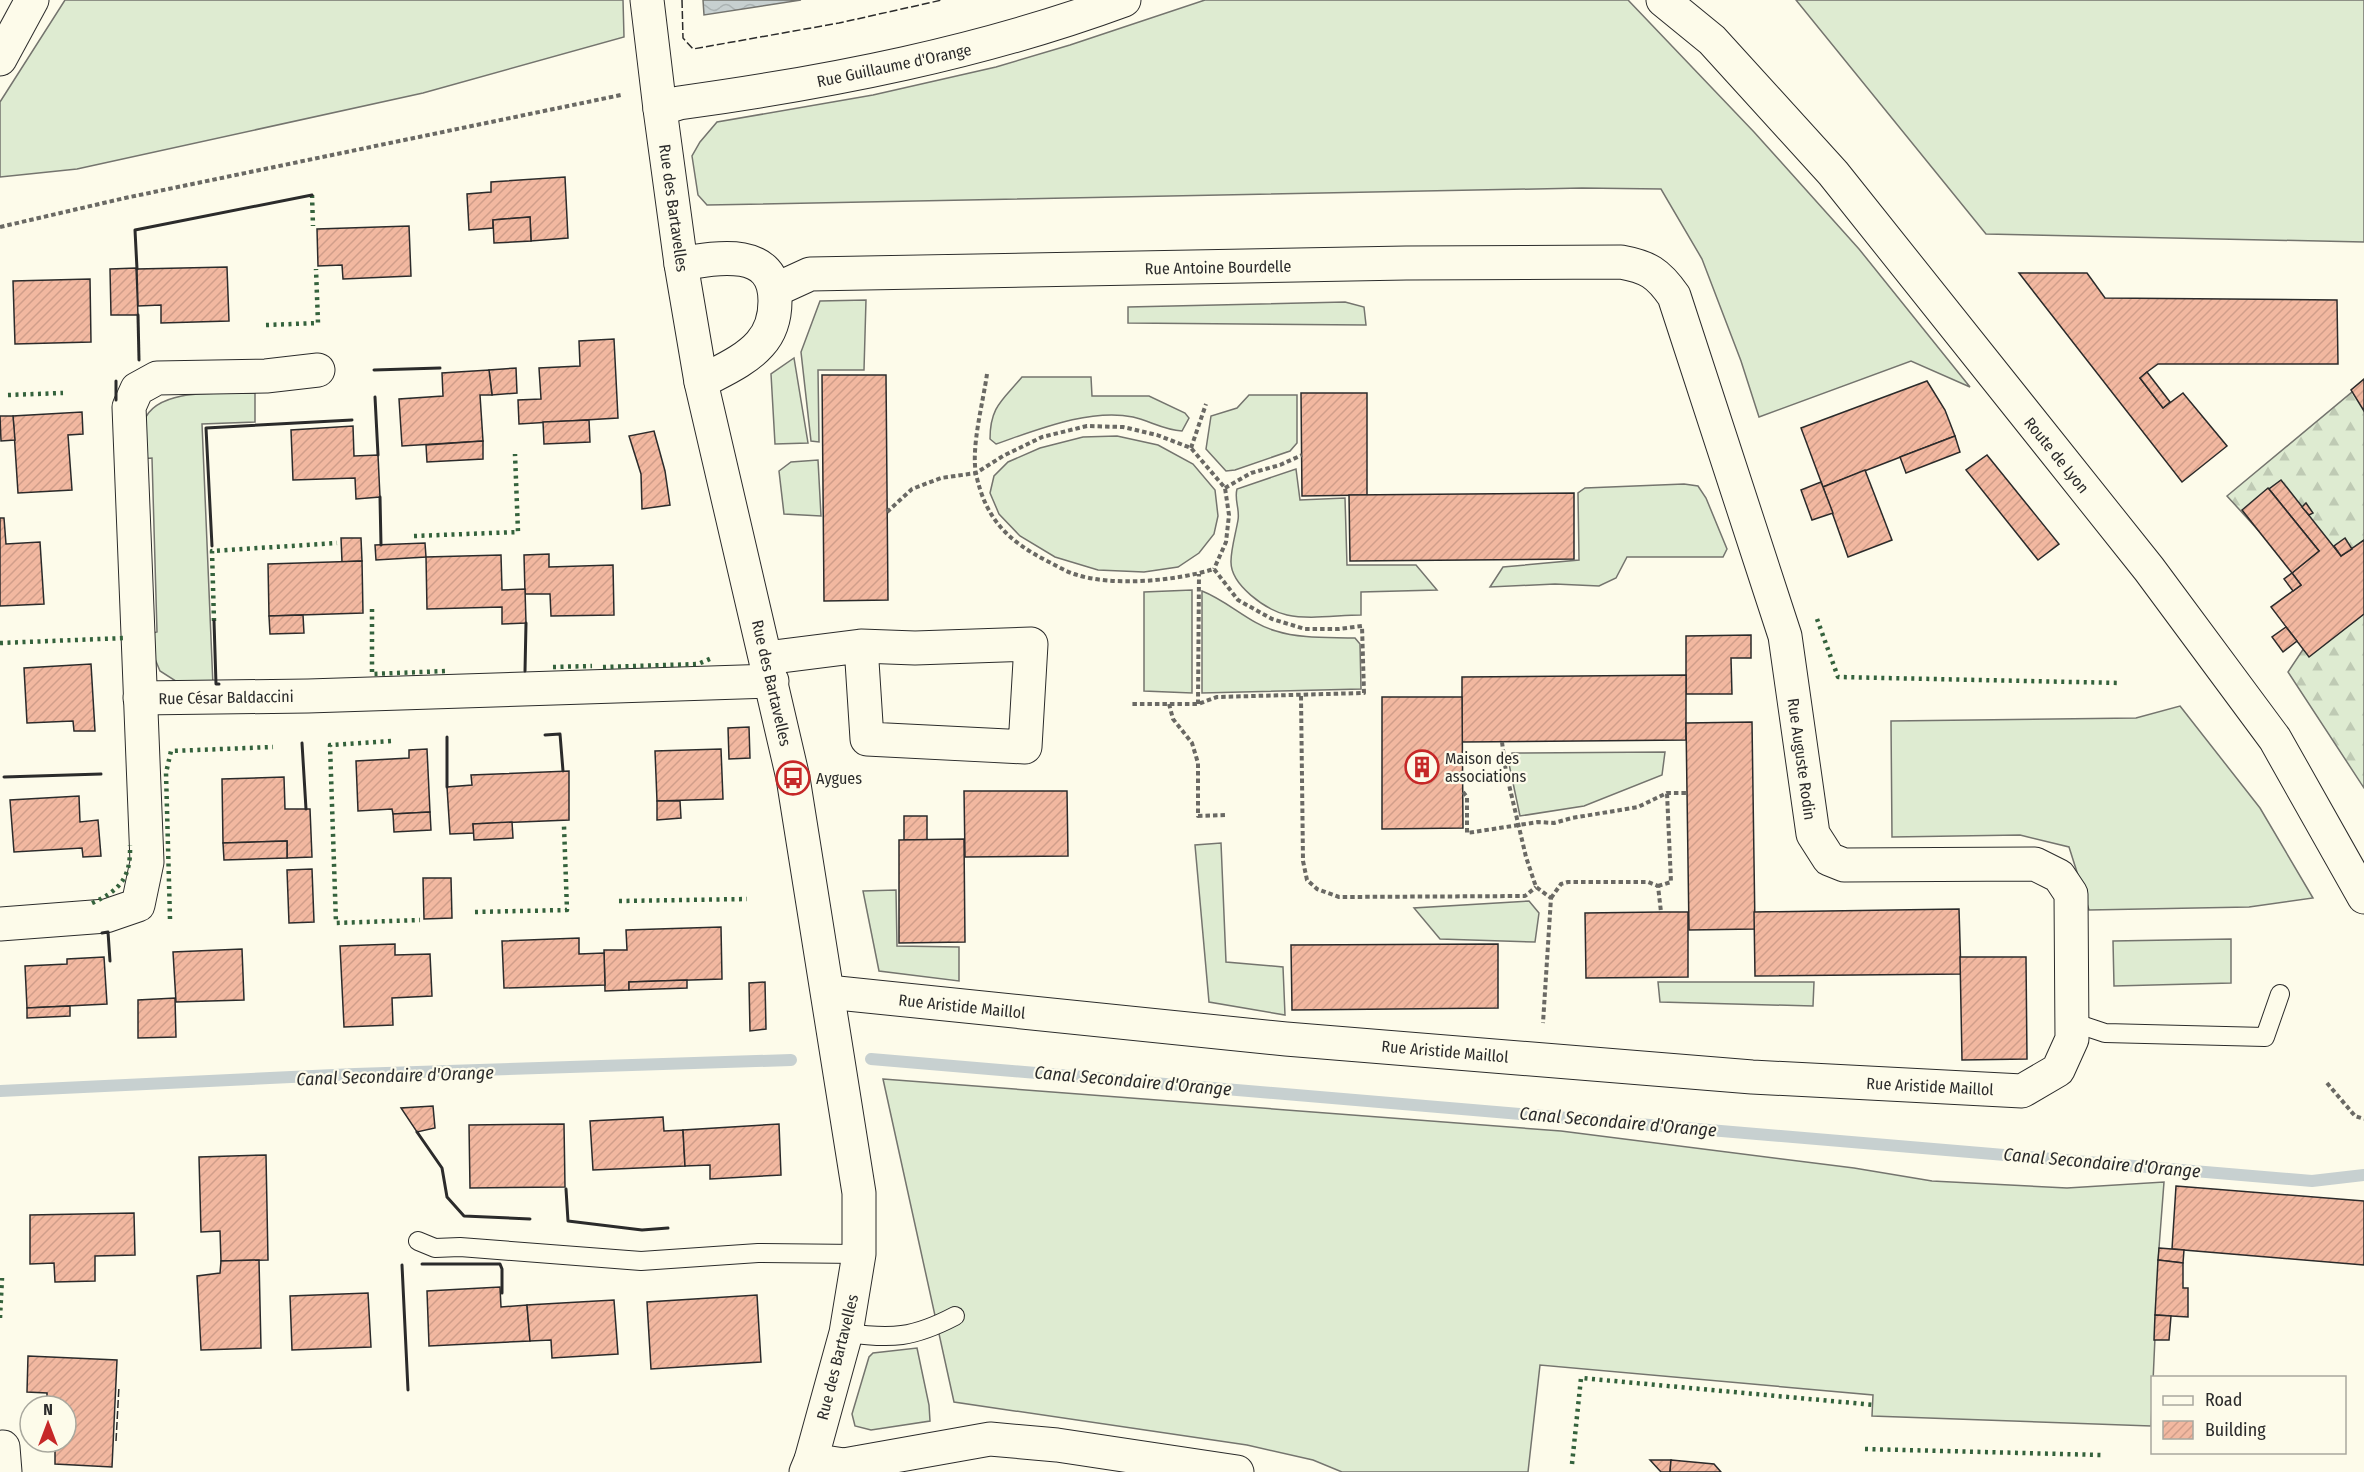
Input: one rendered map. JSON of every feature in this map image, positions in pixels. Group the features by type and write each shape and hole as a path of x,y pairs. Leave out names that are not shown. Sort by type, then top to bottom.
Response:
{"street":[{"path":"0,59 32,0"},
{"name":"Rue des Bartavelles","path":"647,0 681,264 701,382 793,778 859,1193 859,1254 846,1333 808,1466"},
{"name":"Rue Guillaume d'Orange","path":"659,99 680,103 868,73 996,42 1124,0"},
{"name":"Route de Lyon","path":"1663,0 1712,40 1833,173 2149,569 2275,739 2364,897"},
{"name":"Route de Lyon","path":"1691,0 1712,40"},
{"path":"681,264 742,259 762,266 771,277 775,290 772,325 761,343 747,356 701,382"},
{"name":"Rue Antoine Bourdelle","path":"775,290 810,274 1406,263 1620,262 1641,266 1661,278"},
{"name":"Rue Auguste Rodin","path":"1661,278 1674,296 1785,636 1813,834 1829,859 1844,865 2035,864 2058,876 2071,894 2072,1022 2072,1039 2058,1070"},
{"name":"Rue César Baldaccini","path":"318,370 266,376 157,378 137,389 129,407 140,698 308,696 769,669 861,646 915,648 1031,644 1025,747 867,739 861,646"},
{"path":"0,924 106,916 138,905 147,862 140,698"},
{"name":"Rue Aristide Maillol","path":"828,992 1286,1039 1752,1077 2022,1091 2058,1070"},
{"path":"808,1466 844,1465 990,1439 1057,1445 1237,1472"}],"lane":[{"path":"2072,1022 2104,1033 2265,1037 2280,994"},
{"path":"418,1241 435,1248 460,1247 641,1261 758,1253 859,1254"},
{"path":"846,1333 883,1338 920,1333 955,1316"}],"path":[{"path":"0,227 137,195 558,107 659,99"},
{"path":"887,512 912,489 941,478 976,473 1003,456 1042,437 1087,426 1123,427 1157,435 1191,448 1225,488 1229,515 1226,542 1214,569 1199,574 1148,580 1107,580 1074,574 1038,556 1007,536 988,510 976,473 975,447 987,374"},
{"path":"1191,448 1206,404"},
{"path":"1225,488 1251,473 1280,465 1302,454"},
{"path":"1131,704 1198,704 1217,697 1364,693 1362,626 1305,629 1272,619 1238,600 1214,569"},
{"path":"1198,704 1199,574"},
{"path":"1301,696 1303,861 1307,880 1317,889 1339,897 1390,898 1525,896 1536,887"},
{"path":"1169,704 1173,719 1192,743 1198,763 1198,816 1225,815"},
{"path":"1502,742 1518,826 1536,887 1551,898"},
{"path":"1463,792 1467,797 1467,833 1538,822 1554,823 1638,807 1667,793 1687,793"},
{"path":"1540,1059 1551,898 1561,884 1568,882 1648,882 1658,886 1671,882 1667,793"},
{"path":"1658,886 1661,912"},
{"path":"2327,1083 2355,1116 2364,1119"}],"green space":[{"path":"65,0 623,0 624,37 423,93 77,169 0,177 0,102"},
{"path":"1205,0 1628,0 1754,132 1859,249 1970,387 1911,361 1759,417 1741,361 1702,259 1661,189 1582,188 707,205 698,195 692,156 700,142 717,122 873,95 996,67"},
{"path":"1796,0 2364,0 2364,242 1986,234"},
{"path":"866,300 864,370 818,370 819,442 811,441 801,352 820,301"},
{"path":"1345,302 1364,307 1366,325 1128,323 1128,307"},
{"path":"794,358 808,443 775,444 771,374"},
{"path":"1022,377 1091,377 1092,396 1149,396 1185,413 1189,418 1182,431 1133,417 1099,415 1046,427 996,444 990,439 995,411"},
{"path":"2364,382 2364,788 2288,672 2330,609 2227,496"},
{"path":"210,393 255,393 255,422 202,424 213,686 185,687 160,671 145,635 157,632 152,458 139,459 143,425 151,410 162,402 177,397"},
{"path":"1249,395 1297,395 1297,443 1290,451 1226,471 1206,449 1211,416 1237,408"},
{"path":"1117,436 1158,445 1193,464 1215,490 1218,516 1214,534 1199,553 1178,567 1144,572 1098,570 1055,557 1020,536 999,514 990,493 994,476 1008,462 1040,448 1083,437"},
{"path":"818,460 821,516 784,514 779,471 791,462"},
{"path":"1296,469 1300,500 1345,498 1347,565 1416,565 1437,590 1361,592 1361,615 1314,617 1287,615 1269,608 1251,595 1236,579 1232,570 1232,551 1238,516 1237,489"},
{"path":"1684,484 1698,486 1706,498 1727,549 1723,557 1627,557 1616,578 1599,586 1555,584 1490,587 1503,567 1579,560 1578,493 1585,488"},
{"path":"1192,590 1192,693 1144,691 1144,592"},
{"path":"1202,591 1266,628 1286,634 1355,638 1360,644 1361,689 1202,693"},
{"path":"2180,706 2260,808 2313,898 2249,907 2089,910 2069,847 2020,835 1892,837 1891,721 2136,718"},
{"path":"1665,752 1662,775 1584,806 1520,816 1509,764 1512,753"},
{"path":"1221,843 1226,962 1283,967 1285,1015 1209,1002 1195,845"},
{"path":"896,890 897,946 959,947 959,981 879,971 863,891"},
{"path":"1529,901 1539,913 1535,942 1440,939 1414,908"},
{"path":"2231,939 2231,983 2114,986 2113,941"},
{"path":"1658,982 1814,982 1813,1006 1660,1002"},
{"path":"883,1079 1561,1131 1854,1168 1932,1181 2067,1188 2164,1182 2153,1376 2151,1376 2151,1426 1872,1416 1873,1395 1540,1365 1528,1472 1342,1472 1313,1460 1247,1445 954,1402"},
{"path":"917,1348 929,1405 930,1421 871,1430 855,1426 852,1414 869,1357 873,1353"}],"water":[{"path":"703,0 801,0 704,15"}],"building":[{"path":"565,177 568,238 531,241 530,217 493,220 493,228 469,230 467,194 491,192 491,182"},
{"path":"530,217 531,241 494,243 493,220"},
{"path":"409,226 411,276 343,279 342,265 318,266 317,229"},
{"path":"227,267 229,321 161,323 161,305 138,306 137,269"},
{"path":"136,268 138,315 111,315 110,269"},
{"path":"2019,273 2087,273 2105,298 2337,300 2338,364 2158,364 2147,372 2140,378 2163,408 2183,393 2227,446 2182,482"},
{"path":"90,279 91,342 15,344 13,281"},
{"path":"614,339 618,418 519,424 518,400 541,399 539,368 580,366 579,341"},
{"path":"516,368 517,393 492,395 489,370"},
{"path":"489,370 492,395 480,395 483,441 402,446 399,399 443,396 442,373"},
{"path":"2147,372 2170,402 2163,408 2140,378"},
{"path":"822,375 886,375 888,600 824,601"},
{"path":"2364,379 2364,411 2351,390"},
{"path":"1927,381 1945,410 1955,436 1823,487 1801,428"},
{"path":"1301,393 1367,393 1367,495 1302,496"},
{"path":"82,412 83,434 68,435 72,490 18,493 13,416"},
{"path":"0,416 13,416 15,440 1,441"},
{"path":"589,420 590,442 544,444 543,422"},
{"path":"353,426 354,456 378,455 380,497 356,499 355,478 293,480 291,430"},
{"path":"654,431 665,471 670,505 642,509 641,474 629,436"},
{"path":"1955,436 1960,452 1906,473 1900,457"},
{"path":"483,441 483,459 427,462 426,445"},
{"path":"1987,455 2059,544 2038,560 1966,470"},
{"path":"1865,470 1892,540 1848,557 1823,487"},
{"path":"2281,480 2341,556 2364,540 2364,614 2309,657 2271,607 2301,585 2292,573 2319,551 2269,489"},
{"path":"1821,482 1833,513 1812,520 1801,490"},
{"path":"2268,488 2319,551 2292,573 2242,510"},
{"path":"1574,493 1574,559 1350,561 1349,495"},
{"path":"2306,503 2313,513 2309,515 2302,507"},
{"path":"0,518 4,518 6,544 40,542 44,604 0,606"},
{"path":"341,538 361,538 362,561 342,562"},
{"path":"2345,538 2352,549 2341,556 2334,546"},
{"path":"425,543 426,557 376,560 375,545"},
{"path":"549,554 549,567 613,565 614,615 551,616 550,594 525,594 524,555"},
{"path":"501,555 502,590 525,589 526,623 502,624 502,607 427,609 426,557"},
{"path":"362,561 363,613 269,616 268,564"},
{"path":"2292,573 2301,585 2293,591 2284,579"},
{"path":"303,615 304,633 270,634 269,616"},
{"path":"2286,627 2297,641 2283,652 2272,637"},
{"path":"1751,635 1751,658 1731,658 1732,694 1686,694 1686,636"},
{"path":"91,664 95,731 74,731 73,721 27,723 24,668"},
{"path":"1686,675 1686,740 1462,742 1462,677"},
{"name":"Maison des associations","path":"1382,697 1462,697 1463,828 1382,829"},
{"path":"1752,722 1755,929 1689,930 1686,723"},
{"path":"749,727 750,758 729,759 728,728"},
{"path":"427,749 430,812 393,814 392,809 358,811 356,761 409,758 409,750"},
{"path":"721,749 723,799 657,801 655,751"},
{"path":"569,771 569,820 473,824 474,833 450,834 447,787 472,785 471,775"},
{"path":"284,777 285,809 310,809 312,857 287,858 287,841 223,843 222,779"},
{"path":"964,791 1067,791 1068,856 965,857"},
{"path":"79,796 80,822 98,820 101,856 83,857 82,848 14,852 10,800"},
{"path":"657,801 680,801 681,818 657,820"},
{"path":"430,812 431,830 394,832 393,814"},
{"path":"904,816 927,816 927,840 904,840"},
{"path":"512,822 513,838 474,840 473,824"},
{"path":"964,839 965,942 899,943 899,840"},
{"path":"287,841 287,858 224,860 223,843"},
{"path":"312,869 314,922 289,923 287,870"},
{"path":"423,878 451,878 452,918 424,919"},
{"path":"1959,909 1961,974 1755,976 1754,912"},
{"path":"1688,912 1688,977 1586,978 1585,913"},
{"path":"721,927 722,979 629,982 629,990 605,991 604,950 627,950 626,930"},
{"path":"579,938 579,954 604,953 605,985 504,988 502,941"},
{"path":"395,944 395,955 430,954 432,996 392,998 393,1025 344,1027 340,946"},
{"path":"1498,944 1498,1008 1292,1010 1291,945"},
{"path":"242,949 244,1000 176,1002 173,952"},
{"path":"104,957 107,1004 27,1008 25,966 67,964 67,959"},
{"path":"1960,957 2026,957 2027,1059 1962,1060"},
{"path":"687,980 687,988 629,990 629,982"},
{"path":"765,982 766,1029 750,1031 749,983"},
{"path":"175,998 176,1037 138,1038 138,1000"},
{"path":"70,1006 70,1016 27,1018 27,1008"},
{"path":"433,1106 435,1128 417,1132 401,1108"},
{"path":"663,1117 664,1131 683,1130 685,1166 593,1170 590,1121"},
{"path":"564,1124 565,1187 470,1188 469,1125"},
{"path":"779,1124 781,1175 710,1179 710,1165 685,1166 683,1130"},
{"path":"266,1155 268,1260 221,1261 220,1231 201,1232 199,1157"},
{"path":"2176,1186 2364,1201 2364,1265 2172,1249"},
{"path":"134,1213 135,1255 95,1256 95,1281 55,1282 54,1263 30,1264 30,1215"},
{"path":"2159,1248 2184,1250 2183,1263 2158,1260"},
{"path":"259,1260 261,1348 201,1350 197,1276 220,1273 221,1261"},
{"path":"2158,1260 2183,1263 2183,1288 2188,1288 2188,1317 2155,1315"},
{"path":"500,1287 501,1307 527,1305 530,1341 429,1346 427,1291"},
{"path":"368,1293 371,1347 292,1350 290,1296"},
{"path":"757,1295 761,1362 651,1369 647,1302"},
{"path":"614,1300 618,1354 552,1358 551,1340 530,1341 527,1305"},
{"path":"2155,1315 2171,1316 2169,1340 2154,1340"},
{"path":"28,1356 117,1360 112,1467 55,1464 55,1454 78,1454 78,1394 27,1392"},
{"path":"1650,1460 1671,1460 1670,1472 1661,1472"},
{"path":"1671,1460 1714,1464 1721,1472 1670,1472"}],"waterway":[{"name":"Canal Secondaire d'Orange","path":"871,1059 2312,1181 2364,1175"},
{"name":"Canal Secondaire d'Orange","path":"0,1091 355,1074 791,1060"}],"hedge":[{"path":"312,195 313,226"},
{"path":"266,325 318,323 316,269"},
{"path":"8,395 63,393"},
{"path":"414,536 518,532 515,454"},
{"path":"214,621 212,551 337,543"},
{"path":"372,609 372,674 446,671"},
{"path":"1817,619 1838,677 2121,683"},
{"path":"0,643 125,638"},
{"path":"603,667 698,664 712,658"},
{"path":"553,667 592,666"},
{"path":"391,741 330,745 336,923 420,920"},
{"path":"170,919 166,773 171,751 273,747"},
{"path":"475,912 567,910 564,826"},
{"path":"92,903 110,893 122,881 129,866 130,845"},
{"path":"619,901 747,899"},
{"path":"0,1318 2,1278"},
{"path":"1572,1464 1581,1378 1875,1405"},
{"path":"1865,1449 2101,1455"}],"fence":[{"path":"682,0 683,38 693,49 839,23 942,0"},
{"path":"116,1441 119,1386"}],"wall":[{"path":"137,269 135,230 312,195"},
{"path":"138,315 139,360"},
{"path":"374,370 440,368"},
{"path":"116,381 116,400"},
{"path":"375,397 378,455"},
{"path":"212,546 206,428 352,420"},
{"path":"380,497 381,545"},
{"path":"214,621 216,684 219,684"},
{"path":"525,671 526,623"},
{"path":"545,735 560,734 563,771"},
{"path":"447,737 447,787"},
{"path":"302,743 306,809"},
{"path":"4,777 101,774"},
{"path":"102,933 108,932 110,961"},
{"path":"417,1132 442,1168 447,1197 464,1216 530,1219"},
{"path":"566,1189 568,1221 642,1230 668,1228"},
{"path":"422,1264 500,1264 502,1293"},
{"path":"402,1265 408,1390"}],"place":[{"name":"Maison des associations","path":"1422,767"},
{"name":"Aygues","path":"793,778"}]}
